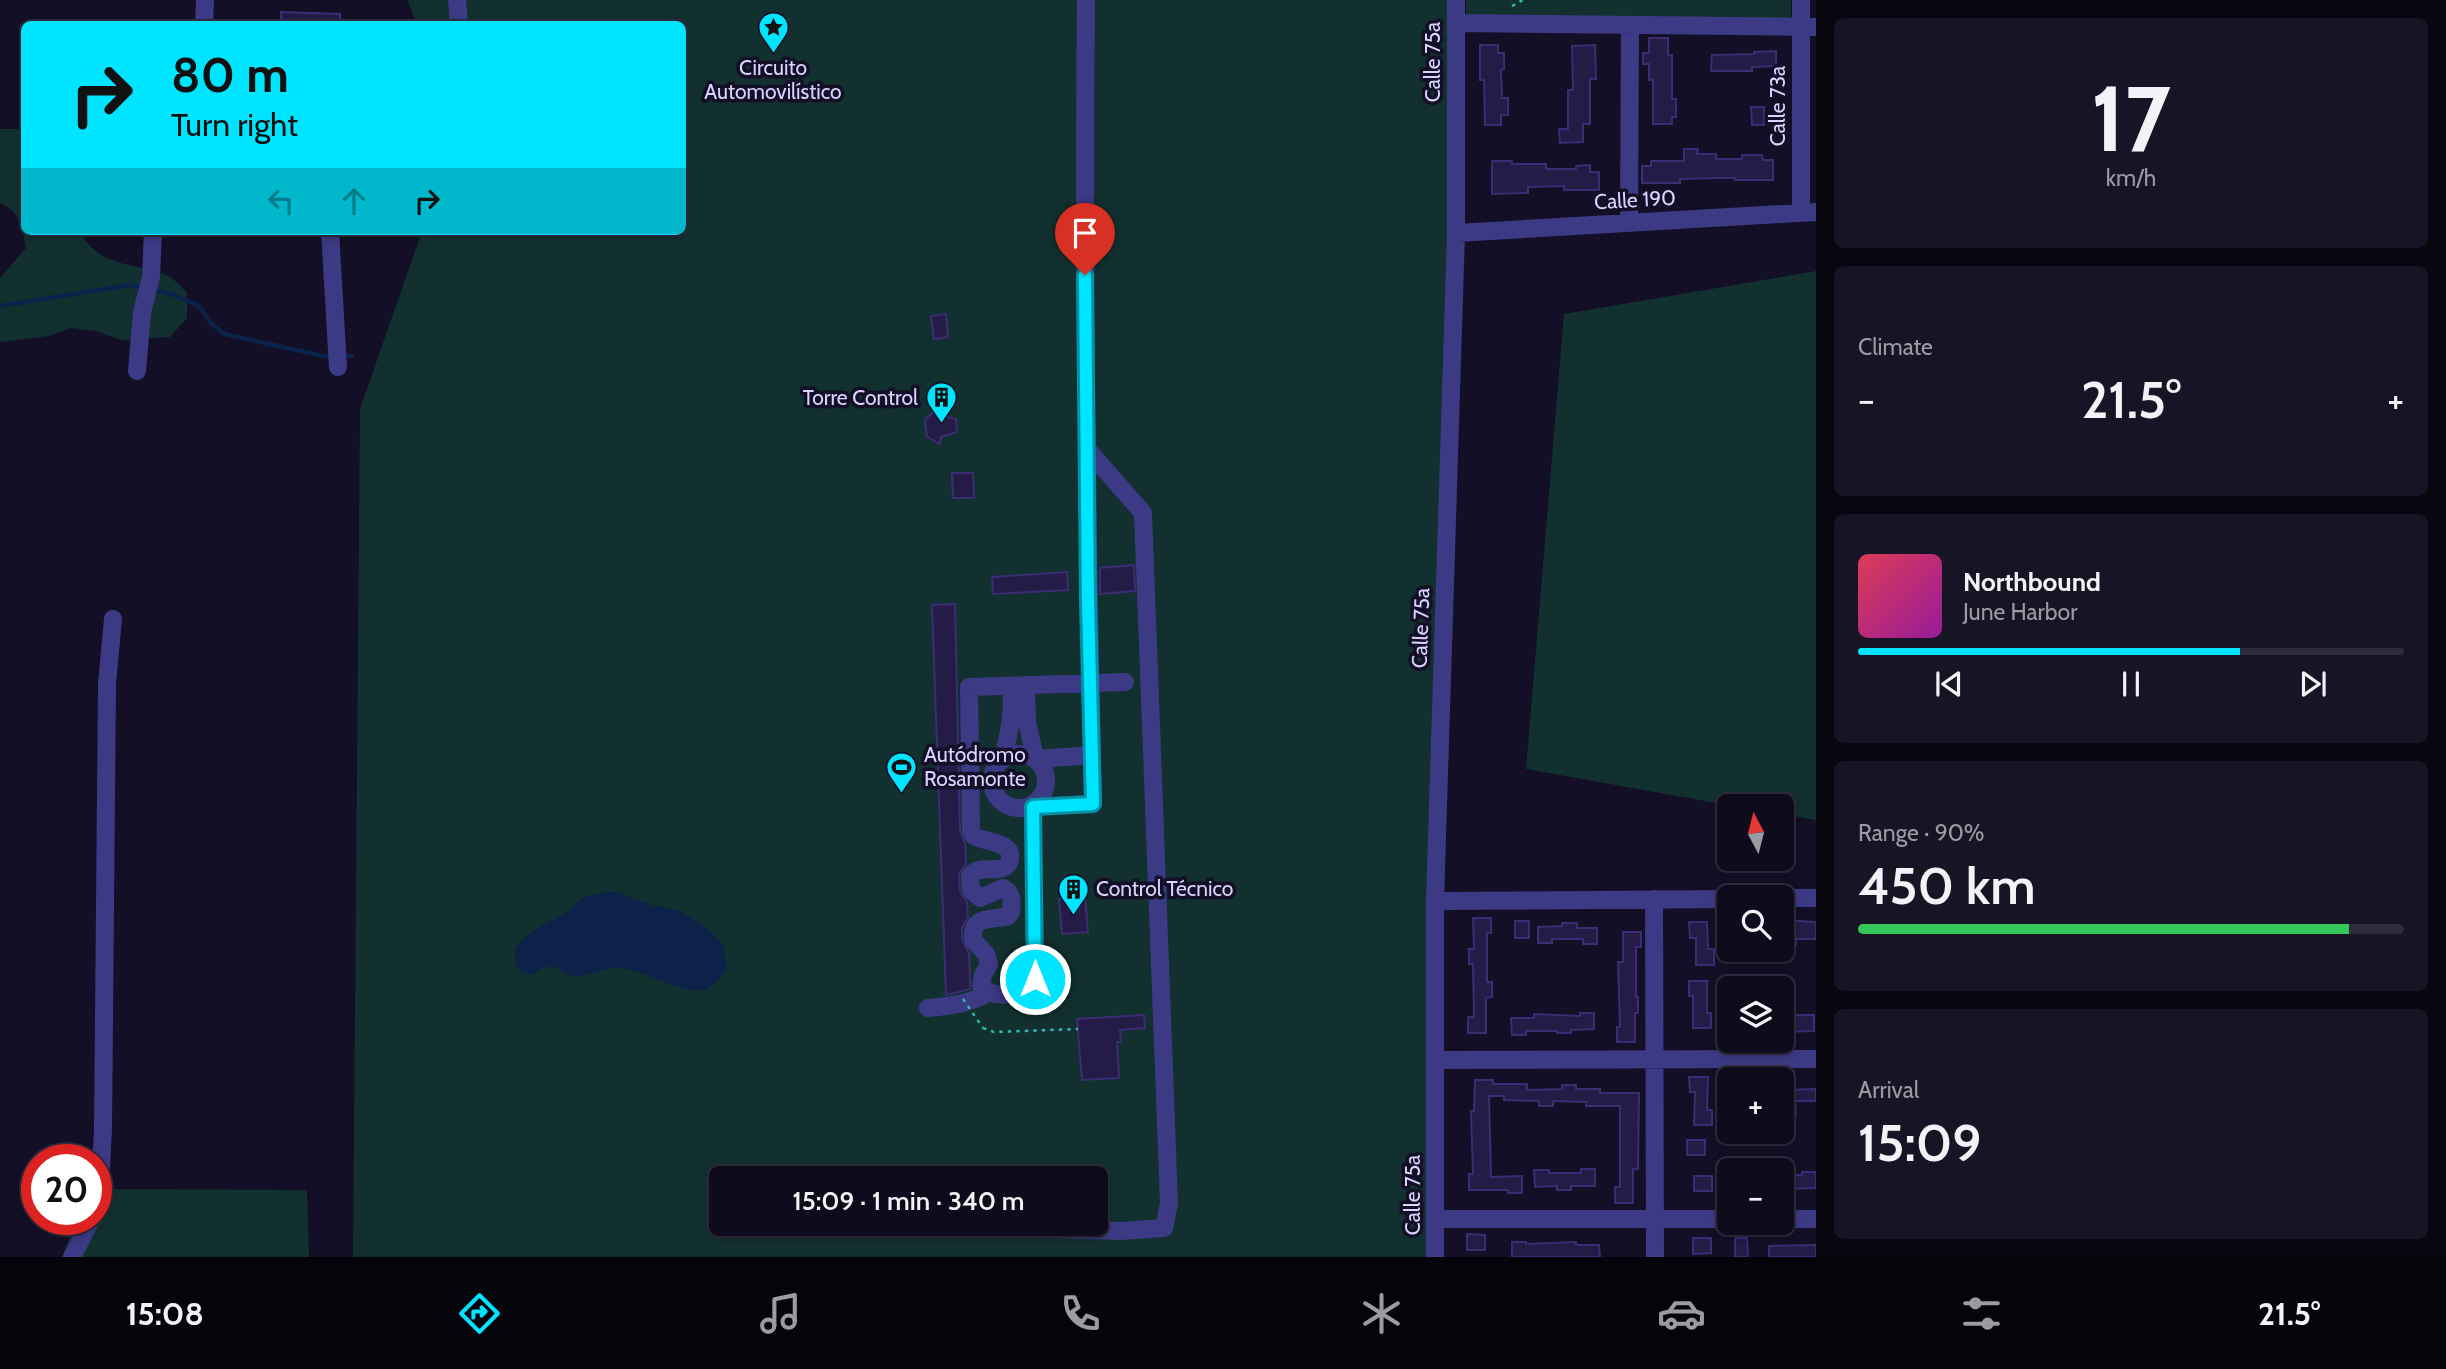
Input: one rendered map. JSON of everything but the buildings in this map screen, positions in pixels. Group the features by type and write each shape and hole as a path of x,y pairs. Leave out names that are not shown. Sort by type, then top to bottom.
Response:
{"street":[{"path":"204,21 205,0"},
{"path":"457,0 459,21"},
{"path":"970,798 982,808 1093,804 1084,171 1086,0"},
{"name":"Calle 75a","path":"1435,1257 1435,901 1456,233 1456,0"},
{"name":"Calle 73a","path":"1801,0 1809,27 1809,213"},
{"path":"1456,23 1809,27"},
{"path":"1629,223 1630,25"},
{"name":"Calle 190","path":"1456,233 1809,213"},
{"path":"137,372 153,235"},
{"path":"330,235 338,367"},
{"path":"1087,449 1143,513 1169,1203 1164,1228 1108,1231"},
{"path":"102,1144 107,684 113,619"},
{"path":"989,992 982,986 981,980 989,964 988,959 973,940 974,929 983,919 1007,916 1011,912 1011,896 1003,888 980,898 971,890 970,876 980,869 1000,870 1010,860 1010,853 1007,848 974,836 971,831 969,687 1125,682"},
{"path":"1018,685 1037,758 1045,768 1048,779 1042,798 1026,807 1004,804 996,796 992,786 995,768 1002,759 1018,685"},
{"path":"970,758 1002,759 1017,753 1037,758 1092,755"},
{"path":"928,1009 953,1006 977,999 989,992 1007,993 1031,988 1035,979 1026,807"},
{"path":"1794,898 1816,898"},
{"path":"1654,899 1655,1257"},
{"path":"1435,901 1717,899"},
{"path":"1435,1060 1816,1059"},
{"path":"1435,1219 1717,1219"},
{"path":"1794,1219 1816,1219"},
{"path":"72,1257 83,1235"}],"path":[{"path":"963,999 983,1028 993,1032 1078,1029"}],"green space":[{"name":"Autódromo Rosamonte","path":"407,0 1456,0 1456,233 1438,1257 353,1257 360,409 421,235 686,235 686,21 416,21"},
{"path":"1466,0 1791,0 1791,18 1466,15"},
{"path":"0,129 21,129 21,228 12,210 0,203"},
{"path":"23,235 82,235 97,252 107,258 172,278 187,292 187,318 170,337 121,340 96,331 71,328 48,336 0,342 0,278 26,248"},
{"path":"1816,271 1816,820 1794,816 1794,794 1717,794 1717,803 1526,769 1564,314"},
{"path":"112,1189 307,1190 309,1257 62,1257 70,1235 112,1235"}],"water":[{"path":"617,892 651,905 681,911 700,923 721,941 727,970 710,987 699,991 677,987 619,968 576,976 550,967 532,975 518,968 515,954 518,945 525,938 567,912 583,898 597,893"}],"waterway":[{"path":"0,306 129,285 144,288"},
{"path":"153,290 171,294 199,306 211,323 224,334 333,356"},
{"path":"341,356 352,356"}],"place":[{"name":"Circuito Automovilístico","path":"773,55"},
{"name":"Torre Control","path":"941,425"},
{"name":"Autódromo Rosamonte","path":"901,794"},
{"name":"Control Técnico","path":"1073,916"}],"route":[{"path":"1035,979 1033,807 1093,804 1085,275"}]}
